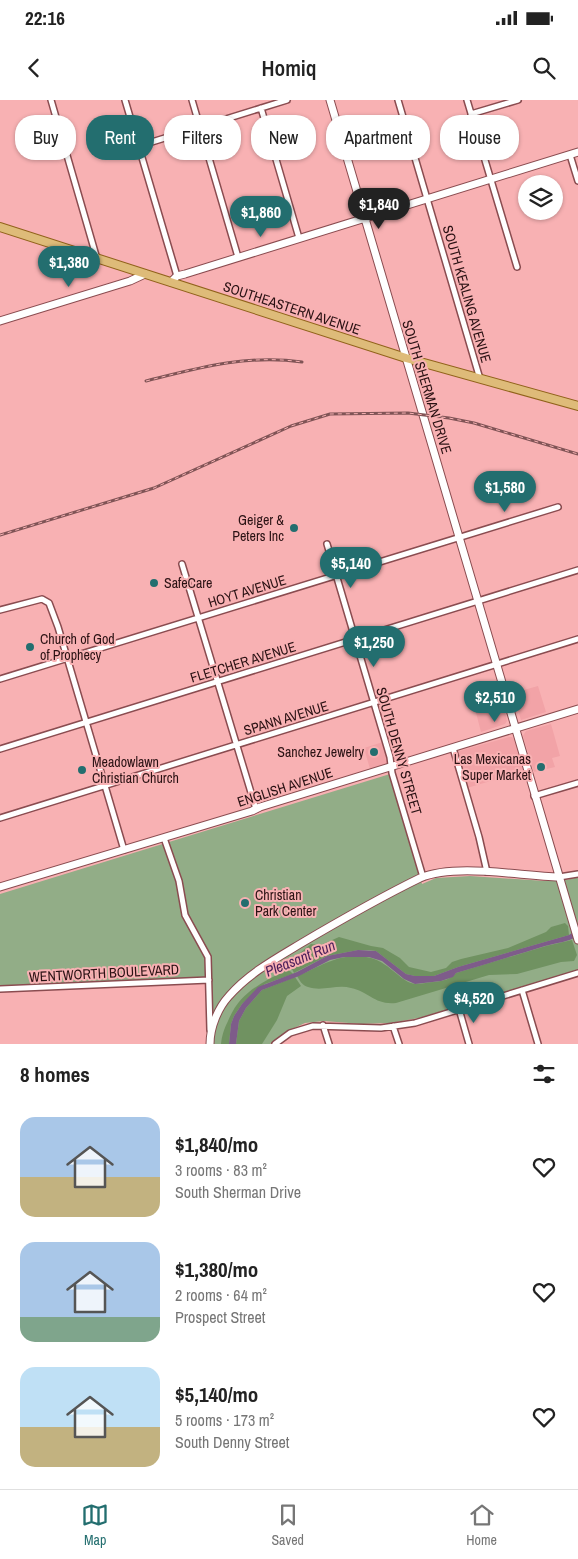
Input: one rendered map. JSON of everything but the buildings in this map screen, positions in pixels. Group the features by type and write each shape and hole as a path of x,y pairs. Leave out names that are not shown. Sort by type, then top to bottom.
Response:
{"main road":[{"name":"SOUTH SHERMAN DRIVE","path":"330,100 578,940"},
{"path":"174,279 238,257 578,152"},
{"name":"SOUTHEASTERN AVENUE","path":"0,227 145,274 174,279 406,358 578,406"},
{"path":"0,321 130,281 145,274"},
{"name":"ENGLISH AVENUE","path":"0,888 578,709"},
{"path":"210,1044 210,1036 215,1019 227,998 254,974 326,928 423,877 452,871 559,877"}],"street":[{"path":"51,100 97,259"},
{"path":"126,100 130,115"},
{"path":"192,100 196,115"},
{"path":"238,115 286,100"},
{"name":"SOUTH KEALING AVENUE","path":"398,100 480,380"},
{"path":"467,100 516,267"},
{"path":"471,114 518,100"},
{"path":"261,108 299,238"},
{"path":"570,155 578,181"},
{"path":"143,160 174,279"},
{"path":"209,160 238,257"},
{"name":"HOYT AVENUE","path":"0,679 558,507"},
{"name":"SOUTH DENNY STREET","path":"327,544 392,762 391,767 423,877"},
{"path":"182,564 256,810"},
{"name":"FLETCHER AVENUE","path":"0,749 578,570"},
{"path":"0,610 42,598 46,600 54,615 124,850"},
{"name":"SPANN AVENUE","path":"0,818 578,639"},
{"path":"453,748 479,837 487,872"},
{"path":"534,796 578,783"},
{"path":"164,838 179,881 185,915 207,955 210,1036"},
{"path":"559,877 578,874"},
{"path":"275,1044 297,1030 323,1025 361,1028 416,1023 578,973"},
{"name":"WENTWORTH BOULEVARD","path":"0,989 209,980"},
{"path":"522,990 538,1044"},
{"path":"459,1009 469,1044"},
{"path":"323,1025 329,1044"},
{"path":"393,1026 399,1044"}],"shaded area":[{"path":"538,686 546,712 521,720 513,693"},
{"path":"498,698 502,699 507,721 505,724 481,732 474,705"},
{"path":"551,724 560,756 552,758 555,767 534,772 523,736 526,731"},
{"path":"509,737 515,740 524,771 467,788 456,752"},
{"path":"383,742 389,763 370,769 364,748"},
{"name":"Pleasant Run","path":"578,929 578,936 570,940 456,973 453,977 441,981 415,984 404,979 382,961 369,957 344,957 330,960 299,976 262,990 246,1008 239,1021 236,1044 229,1044 231,1024 234,1016 258,987 297,972 327,956 358,950 376,951 406,974 434,976 458,967 569,935"}],"green space":[{"path":"390,774 422,884 436,878 470,876 546,881 567,880 578,877 578,970 419,1018 390,1023 361,1024 324,1021 305,1023 288,1031 270,1044 212,1044 210,977 0,987 0,894"},
{"path":"565,923 568,926 569,935 458,967 434,976 406,974 376,951 369,950 358,950 327,956 294,973 291,967 294,958 311,944 321,945 339,937 383,948 400,958 409,967 431,972 446,968 452,962 461,959 508,948 546,932 551,927"},
{"path":"572,940 577,955 574,961 561,962 517,974 489,975 396,1003 382,1002 363,992 346,987 319,989 308,987 297,976 330,961 356,956 381,962 410,983 435,982 452,977 456,973"},
{"path":"286,970 293,974 265,984 242,1004 231,1024 229,1044 221,1044 225,1027 238,1003 252,990"},
{"path":"295,977 301,986 287,996 277,1020 262,1044 236,1044 239,1021 246,1008 262,990"}],"railway":[{"path":"146,381 204,367 242,361 282,360 302,362"},
{"path":"0,535 154,488 291,426 330,414 408,413 449,418 474,423 578,454"}],"place":[{"name":"Geiger & Peters Inc","path":"294,528"},
{"name":"SafeCare","path":"154,583"},
{"name":"Church of God of Prophecy","path":"30,647"},
{"name":"Sanchez Jewelry","path":"374,752"},
{"name":"Las Mexicanas Super Market","path":"541,767"},
{"name":"Meadowlawn Christian Church","path":"82,770"},
{"name":"Christian Park Center","path":"245,903"}]}
